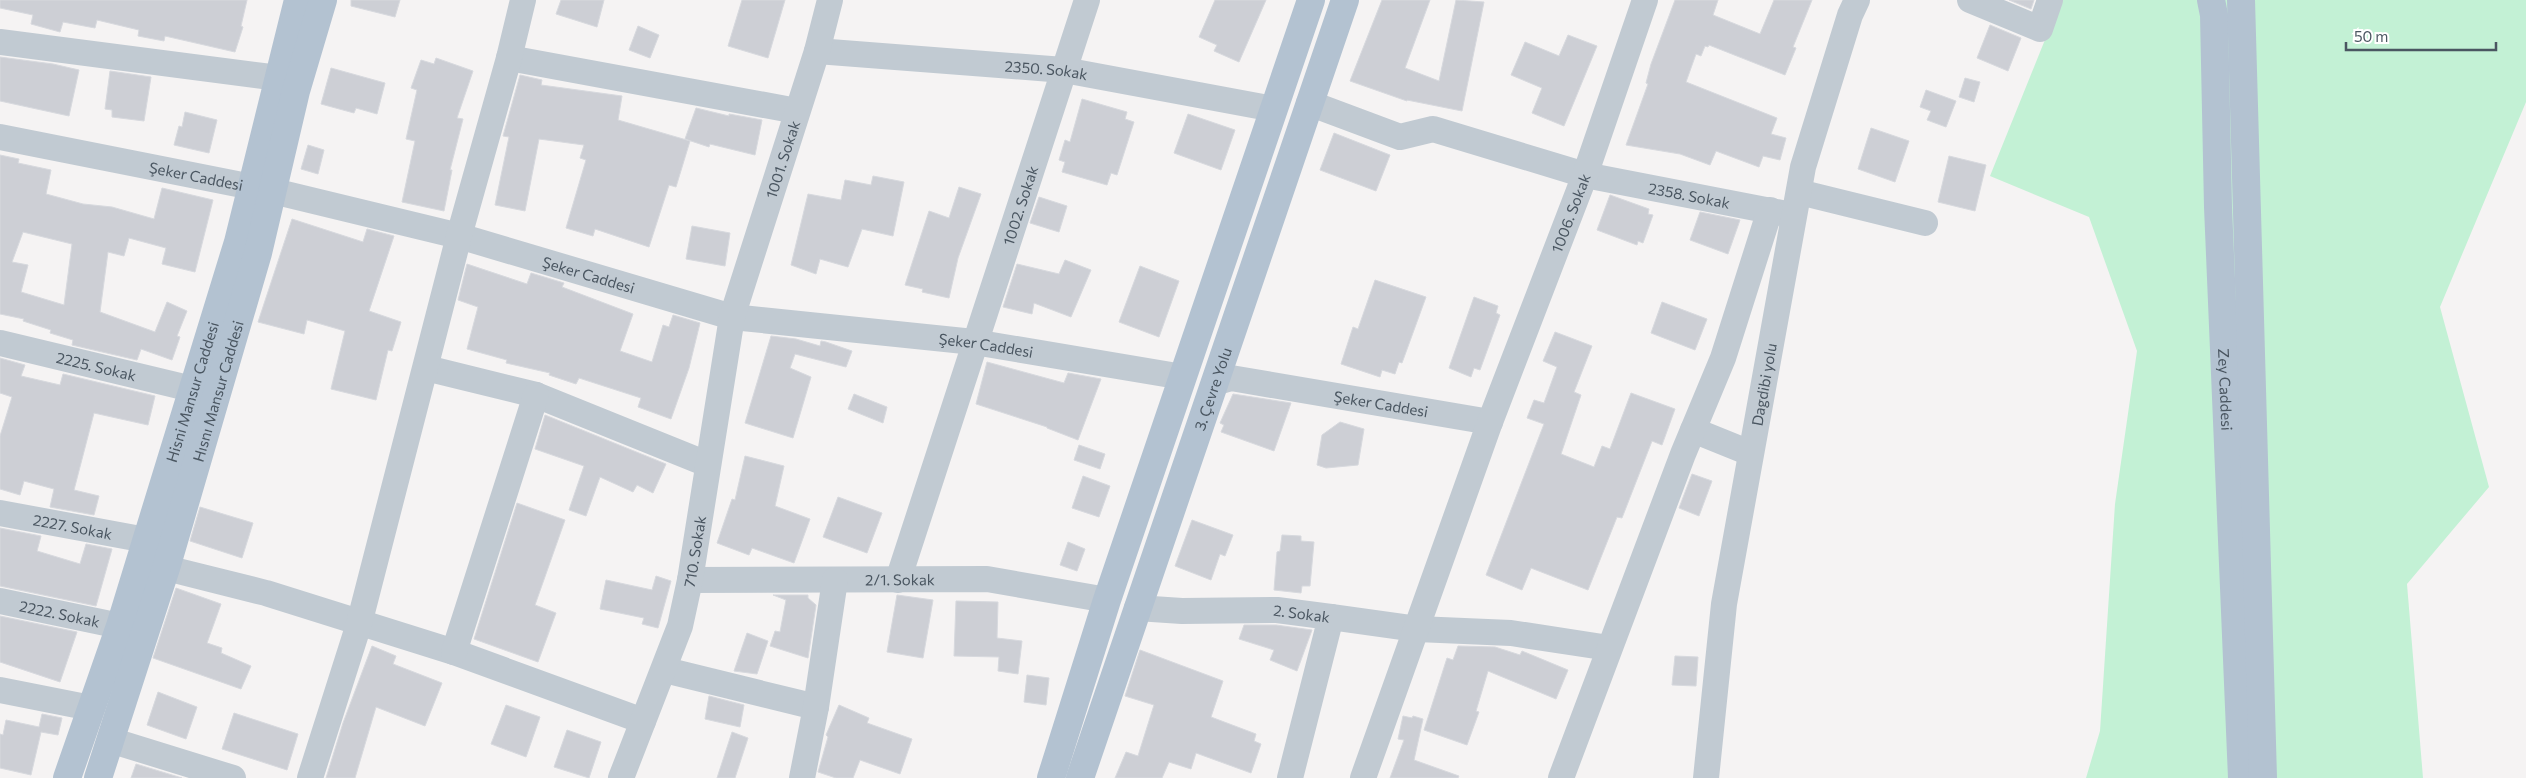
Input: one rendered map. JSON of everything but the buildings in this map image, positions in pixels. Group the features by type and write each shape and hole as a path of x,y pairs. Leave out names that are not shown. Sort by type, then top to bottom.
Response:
{"main road":[{"name":"Hisni Mansur Caddesi","path":"67,778 120,626 238,242 262,189 279,78 298,0"},
{"name":"Hısnı Mansur Caddesi","path":"98,778 166,568 258,253 262,189 296,91 322,0"},
{"name":"3. Çevre Yolu","path":"1051,778 1107,600 1311,0"},
{"name":"3. Çevre Yolu","path":"1080,778 1345,0"},
{"name":"Zey Caddesi","path":"2211,0 2214,15 2218,207 2242,778"},
{"name":"Zey Caddesi","path":"2241,0 2263,778"}],"street":[{"path":"310,778 359,624 459,236 509,58 523,0"},
{"name":"1001. Sokak","path":"732,317 796,111 817,51 830,0"},
{"name":"1002. Sokak","path":"898,580 1087,0"},
{"name":"1006. Sokak","path":"1363,778 1490,422 1585,175 1645,0"},
{"name":"Dagdibi yolu","path":"1706,778 1724,604 1803,168 1850,15 1857,0"},
{"path":"1970,0 2040,28 2050,0"},
{"path":"0,42 279,78"},
{"name":"2350. Sokak","path":"817,51 1064,70 1274,109"},
{"path":"509,58 796,111"},
{"name":"2358. Sokak","path":"1310,103 1400,137 1433,129 1585,175 1770,210 1797,204 1925,223"},
{"name":"Şeker Caddesi","path":"0,137 262,189 459,236 732,317 974,342 1183,377"},
{"path":"1561,778 1608,648 1723,358 1770,210"},
{"name":"710. Sokak","path":"622,778 680,626 690,580 707,464 732,317"},
{"name":"2225. Sokak","path":"0,343 192,389"},
{"path":"426,368 536,395 707,464"},
{"name":"Şeker Caddesi","path":"1214,383 1231,378 1490,422"},
{"path":"454,652 536,395"},
{"path":"1693,430 1750,453"},
{"name":"2227. Sokak","path":"0,513 146,540"},
{"path":"166,568 266,593 359,624 454,652 643,721"},
{"name":"2/1. Sokak","path":"690,580 987,580 1107,600"},
{"path":"802,778 816,707 835,580"},
{"name":"2222. Sokak","path":"0,601 120,626"},
{"name":"2. Sokak","path":"1137,608 1182,611 1277,610 1331,617 1290,778"},
{"path":"1331,617 1417,628 1511,633 1608,648"},
{"path":"664,670 816,707"},
{"path":"0,690 91,708"},
{"path":"110,740 233,778"}],"green space":[{"path":"2061,0 2526,0 2526,102 2440,307 2489,487 2407,584 2423,778 2086,778 2100,731 2115,504 2137,351 2089,217 1990,176"}]}
